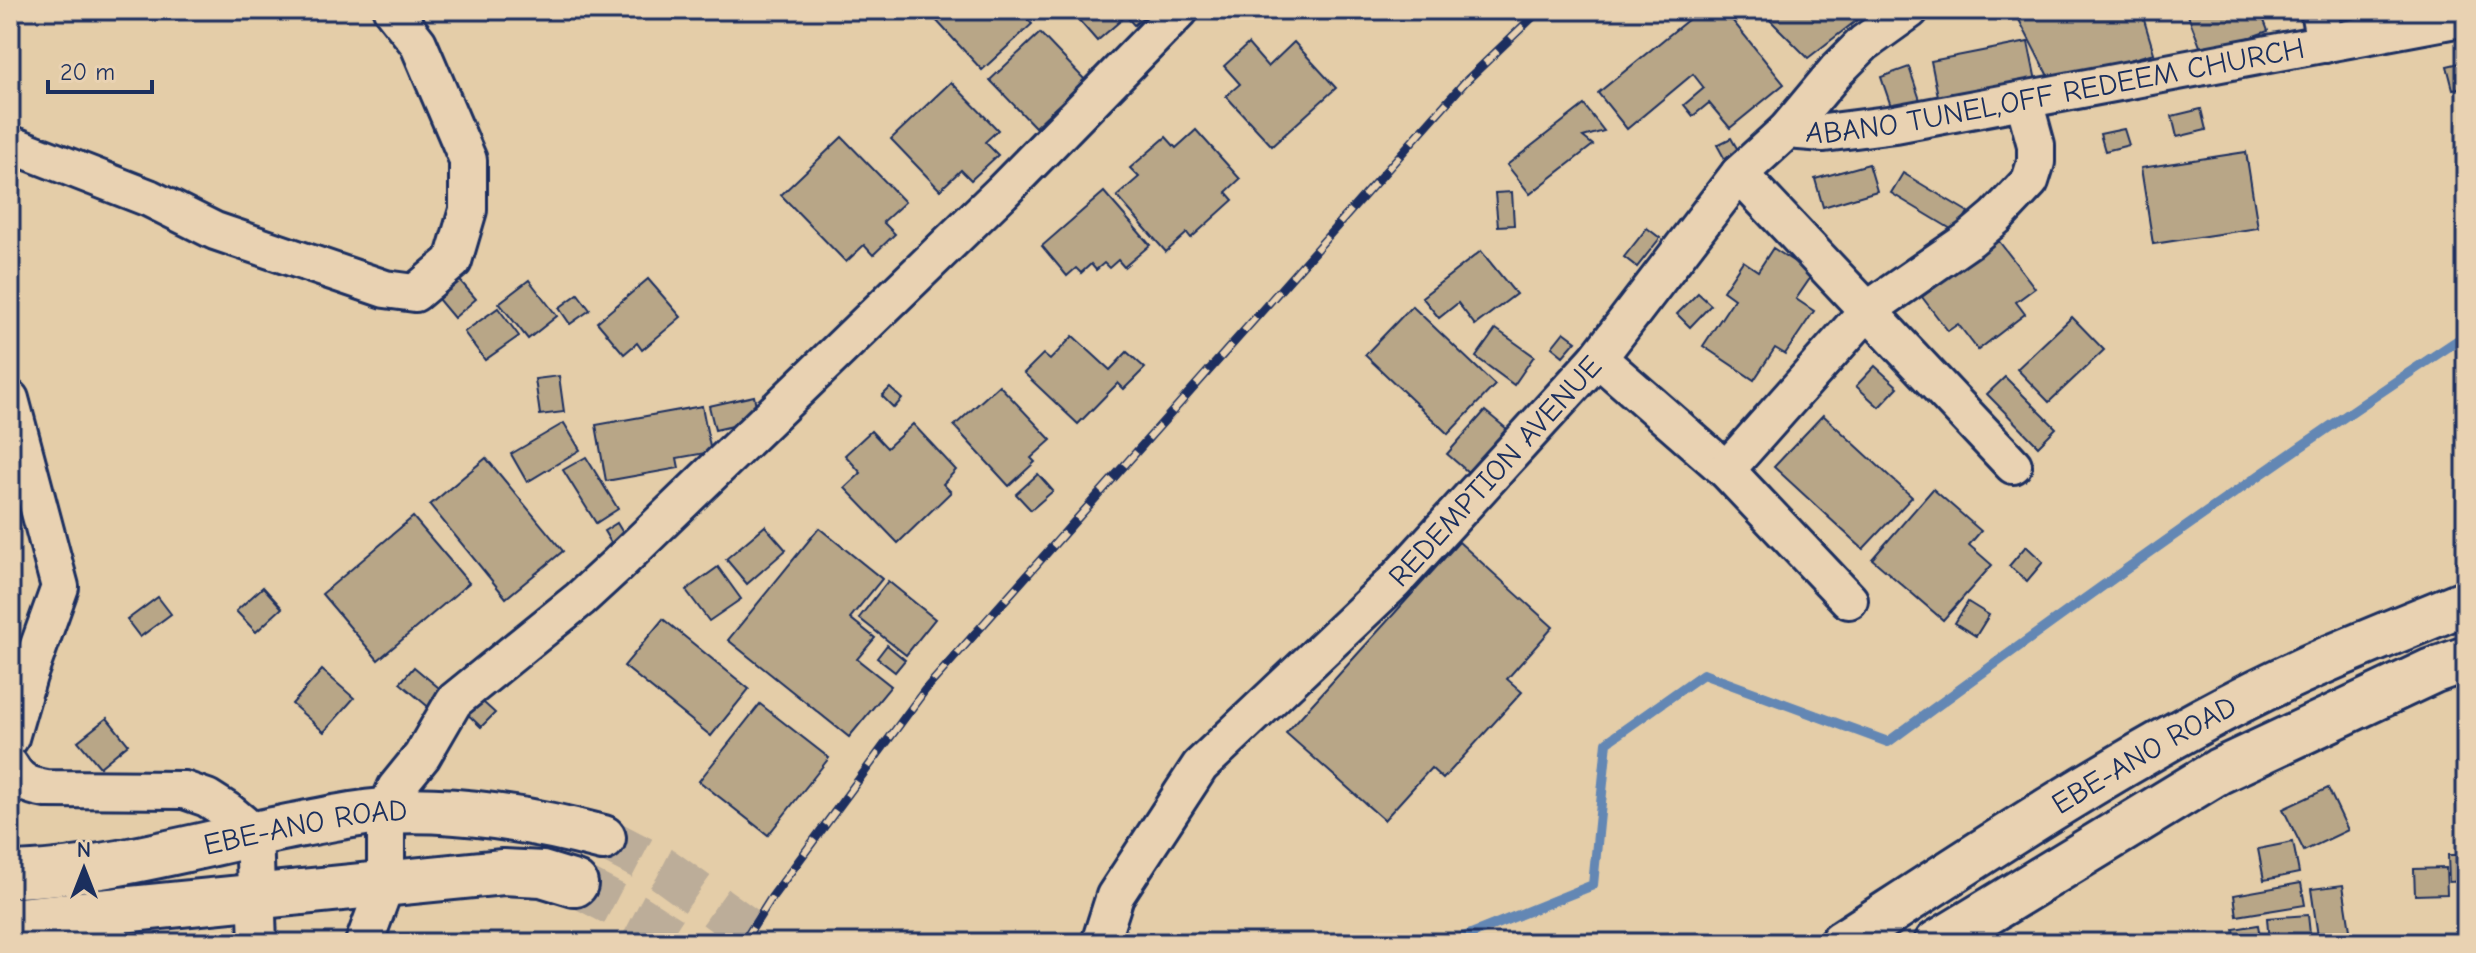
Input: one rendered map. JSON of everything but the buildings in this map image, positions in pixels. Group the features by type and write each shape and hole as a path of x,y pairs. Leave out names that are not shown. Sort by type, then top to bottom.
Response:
{"main road":[{"name":"EBE-ANO ROAD","path":"1842,943 2136,758 2241,700 2322,660 2466,602"},
{"name":"EBE-ANO ROAD","path":"1937,943 2219,771 2432,671 2466,659"},
{"name":"EBE-ANO ROAD","path":"10,875 100,865 254,833 386,811 480,815 558,826 603,838"},
{"name":"EBE-ANO ROAD","path":"10,921 503,872 542,874 575,884"}],"street":[{"path":"10,144 149,198 215,231 385,289 415,293 453,261 468,210 468,160 418,43 392,10"},
{"path":"364,943 386,883 386,811 396,788 422,756 454,701 580,599 630,553 1002,192 1180,10"},
{"name":"REDEMPTION AVENUE","path":"1100,943 1115,896 1200,766 1394,582 1598,358 1739,174 1787,130 1864,43 1910,10"},
{"name":"ABANO TUNEL,OFF REDEEM CHURCH","path":"1787,130 1824,133 2024,101 2322,27 2466,17"},
{"path":"1726,470 1869,309 1970,239 2030,181 2036,162 2036,145 2024,101"},
{"path":"1739,174 2013,465"},
{"path":"1598,358 1726,470 1849,600"},
{"path":"10,399 60,587 28,676 10,738"},
{"path":"10,766 28,786 46,789 184,790 207,798 254,833 258,943"}],"waterway":[{"path":"1449,943 1593,885 1607,742 1703,674 1888,742 2174,535 2466,335"}],"tunnel":[{"path":"603,838 663,869 766,943"},
{"path":"575,884 635,915 679,943"}],"railway":[{"path":"743,943 772,897 925,690 1465,82 1540,10"}]}
